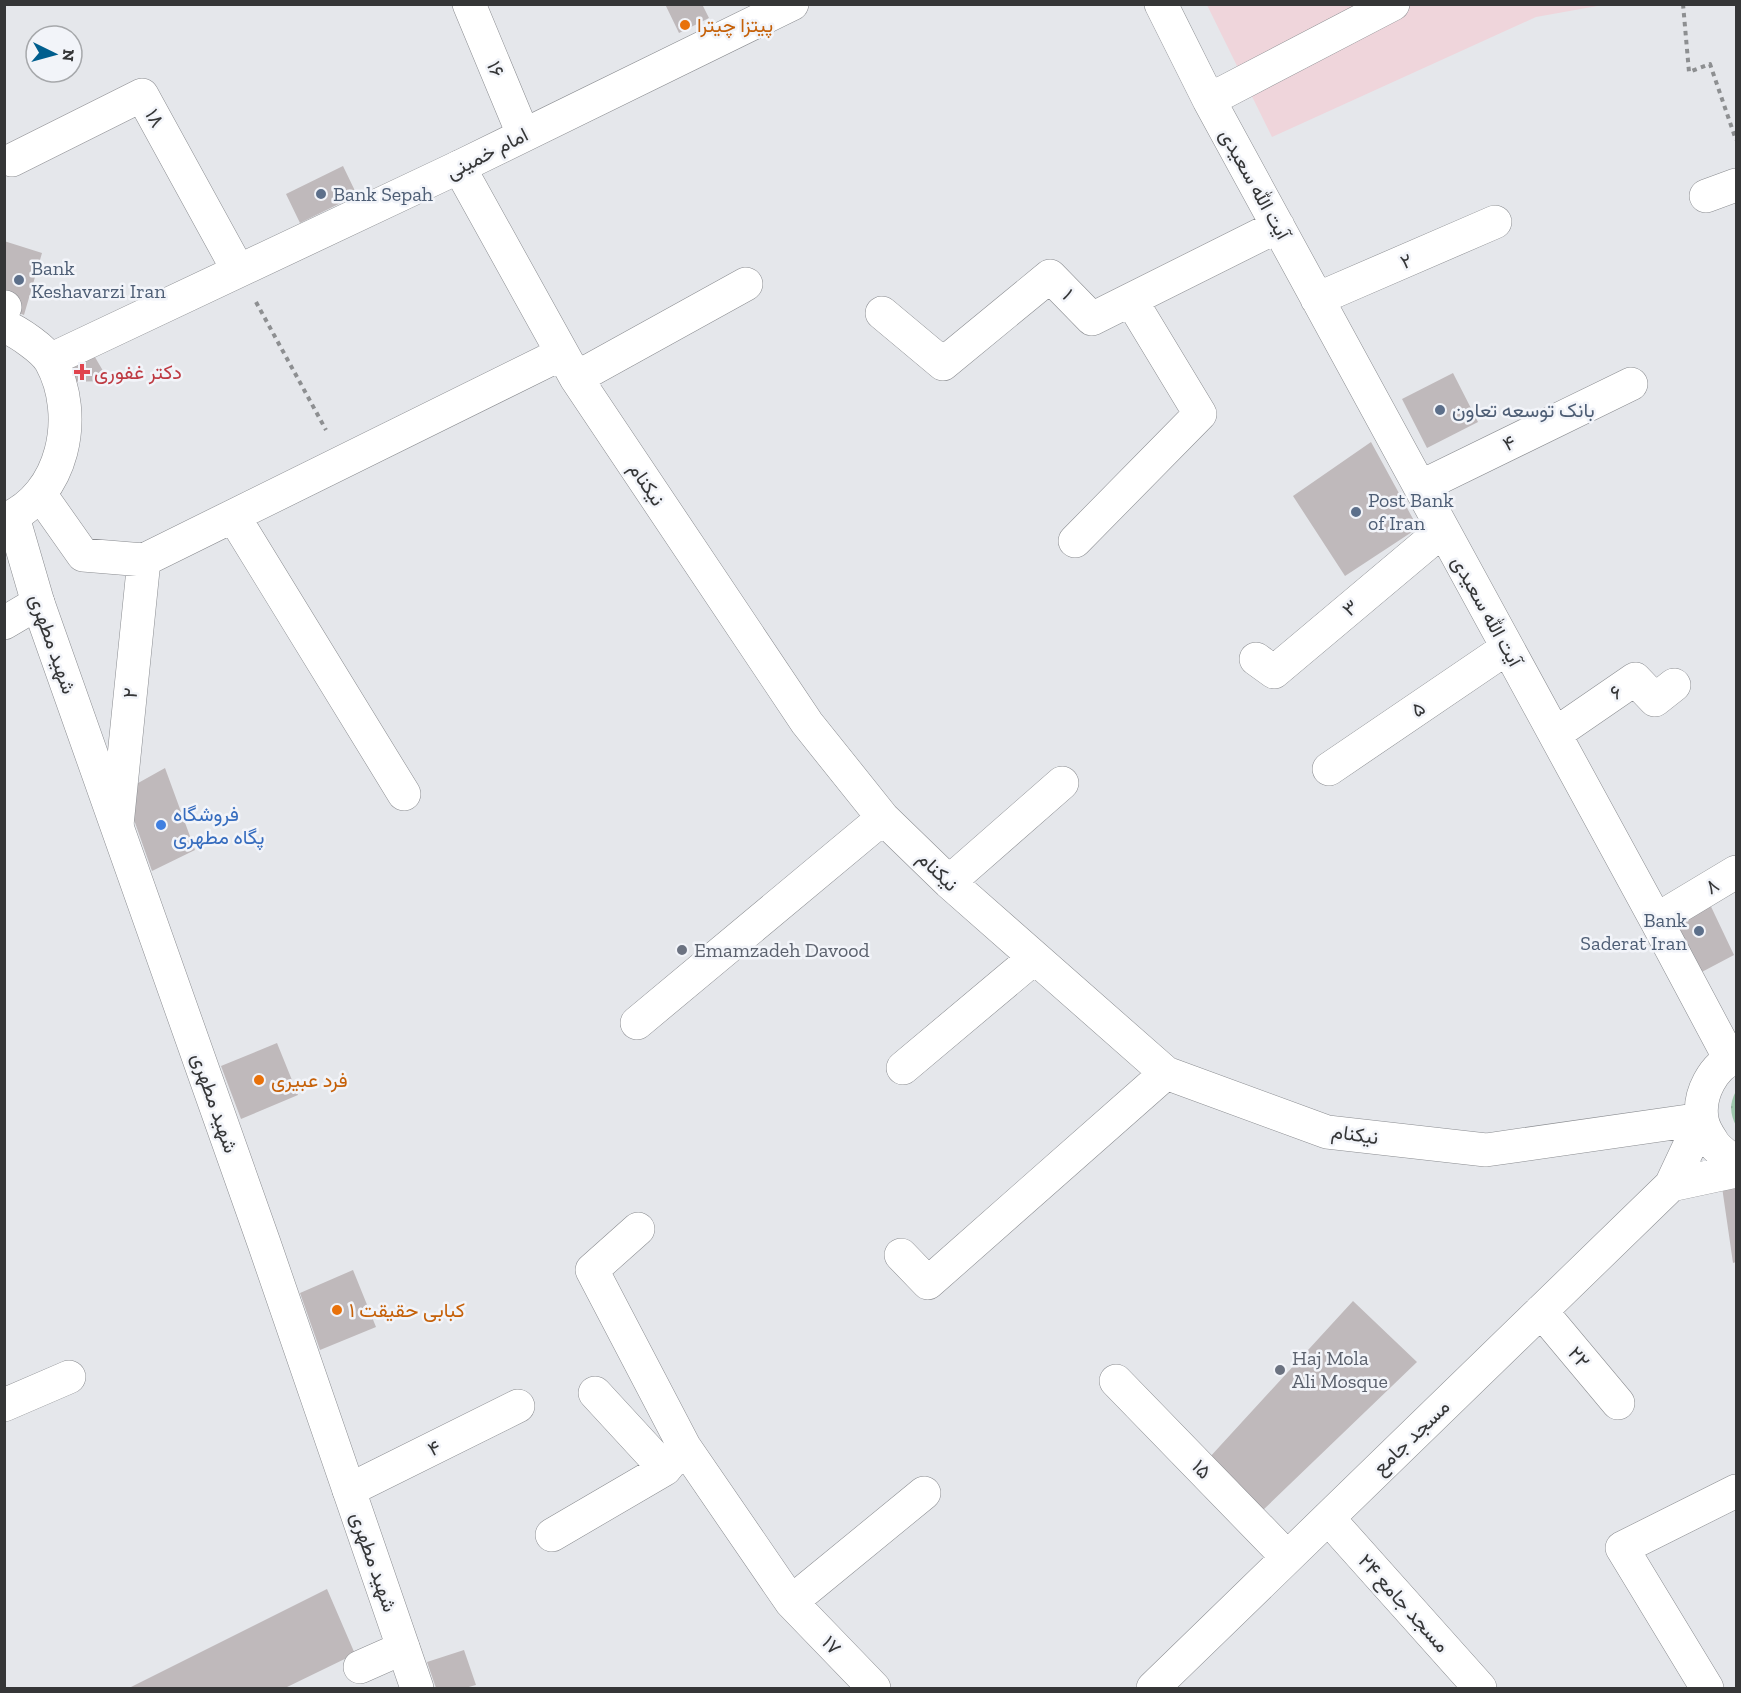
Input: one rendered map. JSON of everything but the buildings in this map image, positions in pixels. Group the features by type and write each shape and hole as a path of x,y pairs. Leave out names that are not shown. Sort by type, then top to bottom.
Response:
{"street":[{"name":"۱۶","path":"469,4 523,134"},
{"name":"امام خمینی","path":"53,362 238,270 459,167 792,4"},
{"name":"آیت الله سعیدی","path":"1161,4 1209,100 1317,299 1403,430 1409,482 1443,530 1656,920 1678,948 1733,1058"},
{"path":"1209,100 1393,4"},
{"name":"۱۸","path":"12,160 142,94 238,270"},
{"name":"نیکنام","path":"459,167 569,366 807,723 883,818 949,882 1166,1073 1327,1132 1486,1150 1702,1119"},
{"path":"1706,196 1737,185"},
{"name":"۲","path":"1317,299 1496,222"},
{"name":"۱","path":"882,313 943,364 1050,276 1092,319 1278,226"},
{"path":"40,494 82,555 144,560 344,462 569,366 746,284"},
{"path":"1076,541 1200,414 1131,300"},
{"path":"5,314 19,332 53,362 64,394 66,428 58,463 40,494 9,518"},
{"name":"۴","path":"1409,482 1631,384"},
{"path":"234,517 404,794"},
{"name":"شهید مطهری","path":"9,518 417,1689"},
{"name":"۳","path":"1256,659 1274,672 1443,530"},
{"name":"۲","path":"117,825 144,560"},
{"path":"4,623 38,603"},
{"name":"۵","path":"1329,769 1507,648"},
{"name":"۶","path":"1555,734 1635,679 1655,700 1674,685"},
{"path":"949,882 1062,783"},
{"path":"637,1023 883,818"},
{"name":"۸","path":"1656,920 1737,872"},
{"path":"903,1068 1034,958"},
{"path":"1671,1185 1702,1119 1703,1096 1712,1075 1733,1058"},
{"path":"902,1255 928,1283 1166,1073"},
{"path":"1702,1119 1713,1143 1733,1161 1737,1161"},
{"path":"1671,1185 1737,1171"},
{"name":"مسجد جامع","path":"1152,1689 1671,1185"},
{"path":"638,1229 591,1270 675,1458"},
{"name":"۲۲","path":"1541,1311 1618,1403"},
{"path":"4,1405 69,1377"},
{"name":"۱۵","path":"1116,1381 1287,1557"},
{"path":"595,1393 675,1458"},
{"name":"۴","path":"349,1490 518,1406"},
{"path":"552,1535 675,1458"},
{"name":"۱۷","path":"675,1458 790,1602 874,1689"},
{"path":"1707,1689 1622,1548 1737,1491"},
{"path":"790,1602 924,1493"},
{"name":"۲۴ مسجد جامع","path":"1328,1518 1480,1689"},
{"path":"360,1667 403,1648"}],"path":[{"path":"1683,4 1689,72 1710,64 1737,140"},
{"path":"238,270 344,462"}],"shaded area":[{"path":"1207,5 1603,5 1536,17 1272,137"}],"green space":[{"path":"1736,1091 1736,1126 1731,1108"}],"place":[{"name":"پیتزا چیترا","path":"685,25"},
{"name":"Bank Sepah","path":"321,194"},
{"name":"Bank Keshavarzi Iran","path":"19,280"},
{"name":"دکتر غفوری","path":"82,372"},
{"name":"بانک توسعه تعاون","path":"1440,410"},
{"name":"Post Bank of Iran","path":"1356,512"},
{"name":"فروشگاه پگاه مطهری","path":"161,825"},
{"name":"Bank Saderat Iran","path":"1699,931"},
{"name":"Emamzadeh Davood","path":"682,950"},
{"name":"فرد عبیری","path":"259,1080"},
{"name":"کبابی حقیقت ۱","path":"337,1310"},
{"name":"Haj Mola Ali Mosque","path":"1280,1370"}]}
